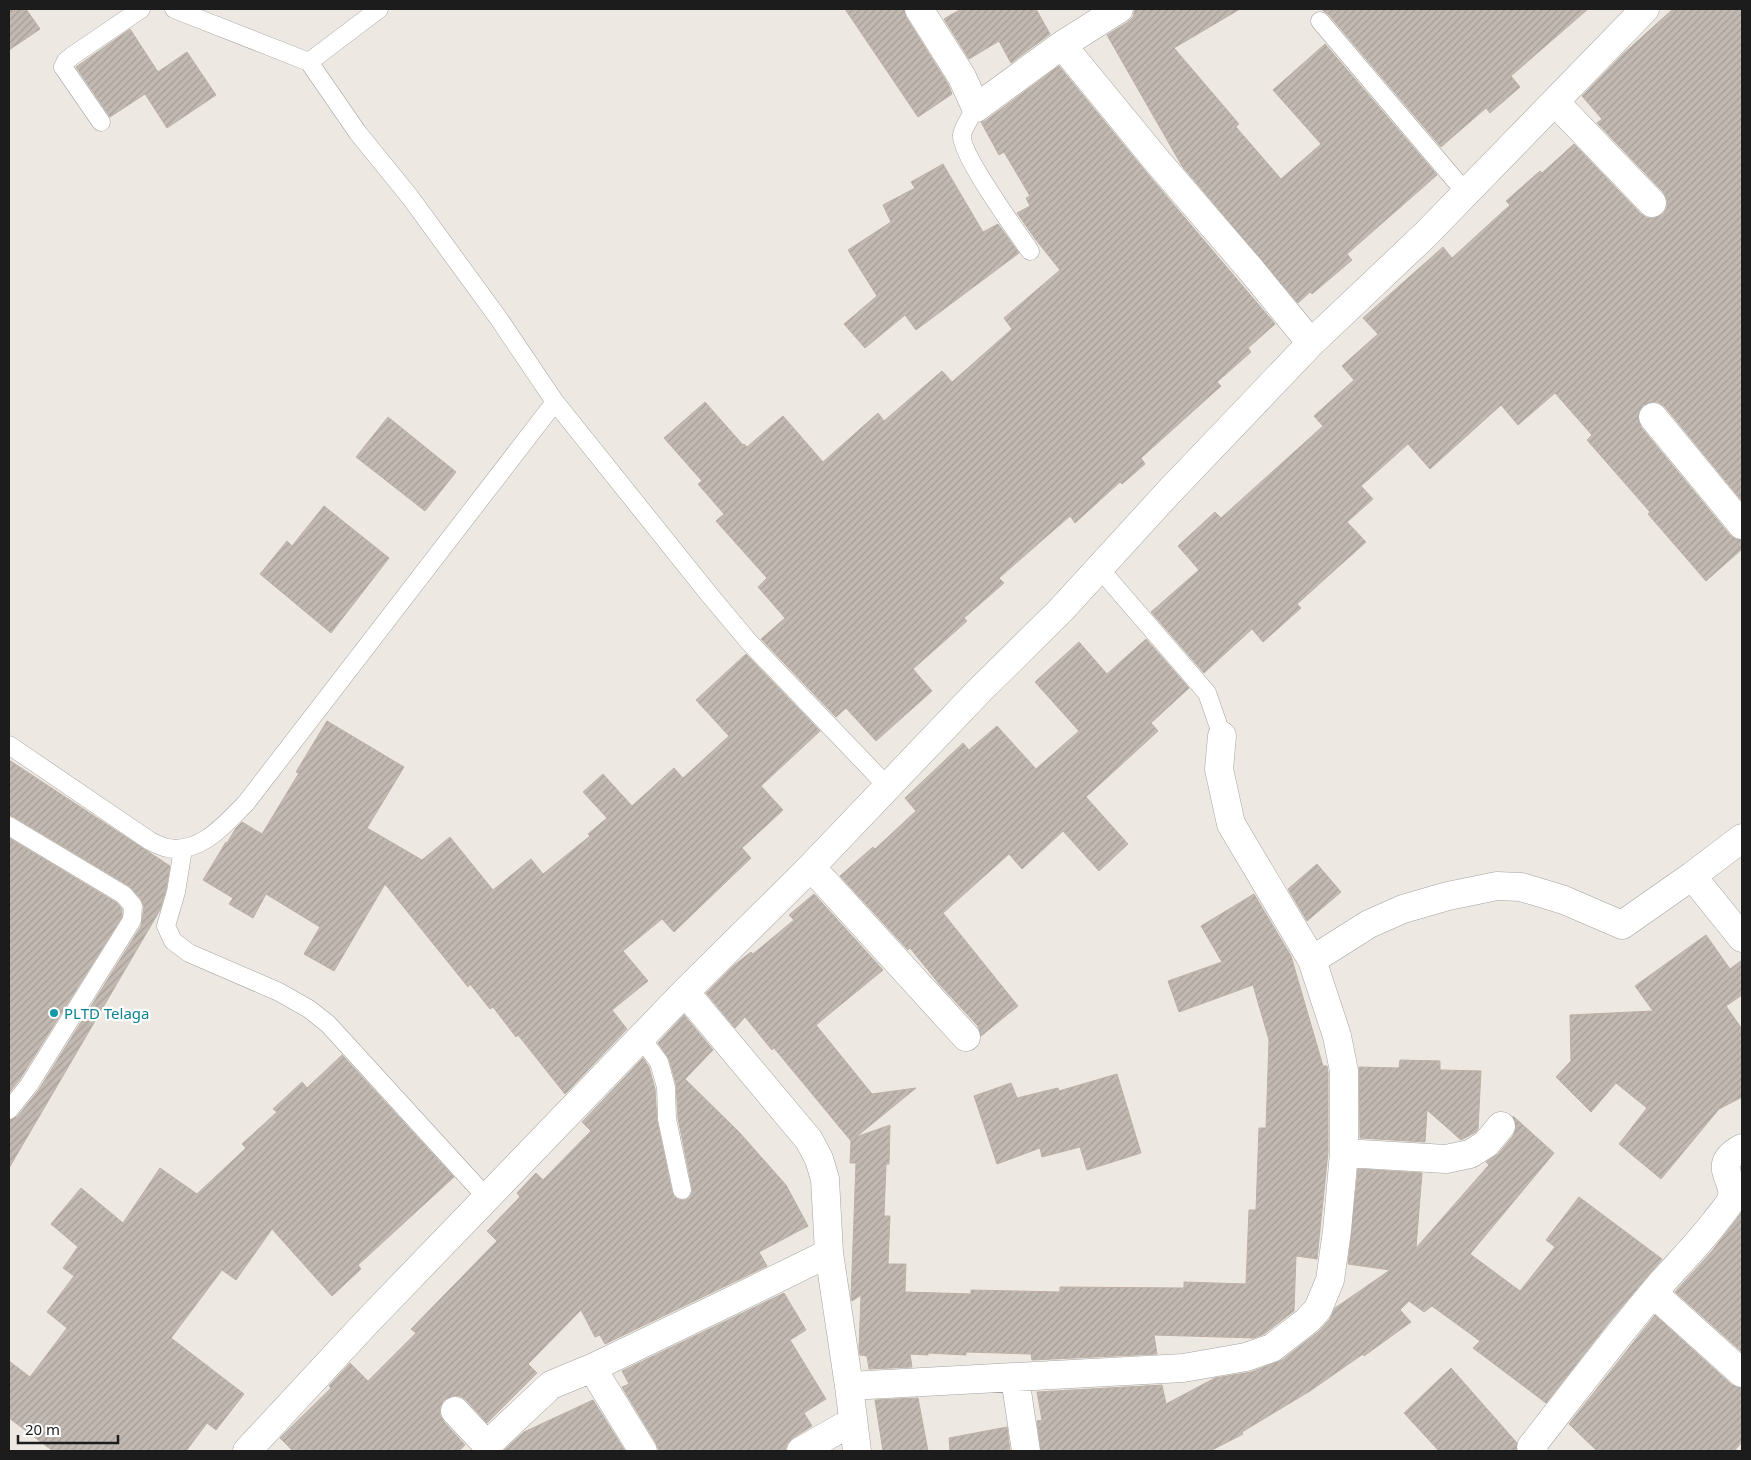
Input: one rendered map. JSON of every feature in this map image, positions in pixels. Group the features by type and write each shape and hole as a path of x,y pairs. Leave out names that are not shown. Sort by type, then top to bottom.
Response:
{"street":[{"path":"919,9 962,77 976,108 1062,45 1119,9"},
{"path":"247,1451 366,1324 685,992 889,788 978,692 1061,610 1167,494 1311,343 1425,235 1645,9"},
{"path":"1062,45 1158,162 1252,270 1311,343"},
{"path":"1554,102 1652,203"},
{"path":"1653,417 1742,525"},
{"path":"849,1386 1183,1368 1246,1357 1272,1348 1307,1321 1318,1309 1330,1280 1337,1231 1344,1153 1344,1071 1337,1036 1312,960 1230,824 1219,769 1222,736"},
{"path":"1312,960 1369,924 1403,909 1448,896 1497,886 1521,887 1564,900 1622,925 1742,838"},
{"path":"811,867 966,1037"},
{"path":"1692,876 1742,938"},
{"path":"685,992 809,1140 819,1159 825,1179 828,1253 849,1386 857,1451"},
{"path":"1344,1153 1446,1159 1470,1154 1486,1144 1501,1126"},
{"path":"1534,1451 1531,1447 1653,1292 1715,1222 1731,1199 1732,1192 1725,1167 1728,1159 1742,1148"},
{"path":"455,1411 487,1448 551,1385 592,1368 828,1253"},
{"path":"1653,1292 1742,1374"},
{"path":"592,1368 643,1451"},
{"path":"1015,1378 1026,1451"},
{"path":"802,1451 853,1421"}],"lane":[{"path":"101,122 63,67 72,56 141,9"},
{"path":"174,9 309,62 358,133 410,196 494,311 555,402 749,642 889,788"},
{"path":"309,62 379,9"},
{"path":"1320,20 1466,193"},
{"path":"976,108 962,135 964,144 976,169 1030,251"},
{"path":"9,745 150,841 167,848 183,849 202,842 221,828 246,803 555,402"},
{"path":"1099,568 1207,693 1222,736"},
{"path":"9,826 124,895 133,906 132,920 29,1085 9,1110"},
{"path":"183,849 176,892 166,926 173,941 189,953 279,992 309,1009 328,1024 487,1198"},
{"path":"641,1038 659,1062 666,1087 667,1119 682,1190"}],"building":[{"path":"9,9 26,9 40,29 9,50"},
{"path":"845,9 904,9 906,17 948,84 952,94 918,117"},
{"path":"961,9 1036,9 1050,34 1011,63 999,41 969,59 944,19"},
{"path":"1135,9 1240,9 1174,48 1239,124 1236,127 1281,179 1321,144 1273,90 1325,44 1437,175 1347,254 1352,260 1312,294 1310,292 1298,303 1182,166 1107,35 1128,22 1133,17"},
{"path":"1321,9 1588,9 1511,76 1520,87 1490,113 1486,108 1441,147 1328,14"},
{"path":"1673,9 1742,9 1742,501 1665,407 1658,402 1643,405 1639,411 1638,419 1641,427 1730,535 1742,540 1742,549 1706,581 1648,514 1650,512 1587,440 1592,435 1555,393 1518,425 1501,405 1430,469 1408,444 1361,486 1373,499 1347,522 1366,542 1297,604 1301,608 1263,642 1252,629 1204,673 1151,612 1199,570 1178,546 1215,512 1221,518 1323,426 1314,416 1354,380 1342,366 1378,334 1363,318 1443,247 1452,258 1510,205 1506,201 1540,171 1542,173 1574,144 1641,214 1647,218 1655,218 1663,214 1667,207 1664,193 1597,123 1602,119 1582,96 1623,54"},
{"path":"130,29 158,72 187,52 216,95 167,128 145,94 110,117 76,67"},
{"path":"1059,66 1275,324 1248,348 1251,352 1217,382 1221,386 1141,458 1145,464 1122,484 1120,482 1075,523 1070,516 999,578 1004,583 964,618 967,621 913,669 932,691 876,741 846,708 836,717 761,639 785,618 758,587 767,578 716,521 724,514 698,484 702,481 664,438 705,402 743,445 747,447 783,416 823,462 878,413 884,421 942,371 952,382 1012,329 1004,318 1060,270 1017,213 1030,206 1026,198 1030,196 1004,152 999,155 981,122 985,121"},
{"path":"943,164 983,232 998,224 1019,253 916,330 905,315 865,348 844,324 877,296 848,250 891,222 883,205 915,188 911,182"},
{"path":"388,417 456,472 425,511 356,457"},
{"path":"324,506 389,558 331,633 260,574 287,541 292,546"},
{"path":"1146,639 1189,688 1151,723 1158,731 1086,797 1128,844 1099,871 1063,831 1022,869 1009,854 943,913 1018,1006 981,1036 978,1026 940,985 910,948 908,950 840,876 873,847 875,849 916,811 905,798 963,743 969,750 997,726 1036,769 1079,731 1035,682 1079,642 1107,674"},
{"path":"746,654 820,731 761,786 783,810 742,848 751,858 674,932 662,919 623,951 648,981 612,1010 627,1029 565,1094 493,1007 490,1009 470,984 468,987 385,884 334,971 304,954 320,927 266,894 253,918 229,904 233,898 203,880 226,842 242,822 262,834 299,773 296,772 327,721 404,767 367,828 422,860 450,837 493,890 531,859 543,874 590,836 588,834 607,818 583,792 603,774 632,806 674,768 683,778 729,736 696,700"},
{"path":"9,760 170,866 160,910 9,1168 9,1120 17,1117 38,1091 141,926 144,907 141,899 129,886 9,815"},
{"path":"9,838 117,903 122,909 122,917 20,1079 9,1093"},
{"path":"1317,864 1341,892 1307,921 1288,889"},
{"path":"814,894 883,970 816,1025 872,1094 916,1088 856,1137 890,1125 889,1164 886,1164 884,1216 890,1216 888,1264 906,1264 905,1292 971,1294 971,1290 1060,1292 1060,1287 1184,1288 1184,1282 1246,1284 1249,1210 1256,1210 1259,1128 1266,1128 1269,1040 1253,985 1179,1012 1168,981 1222,962 1201,926 1254,894 1291,956 1323,1066 1327,1066 1328,1073 1328,1152 1317,1259 1296,1256 1294,1311 1264,1334 1254,1338 1154,1335 1157,1354 1032,1360 1031,1354 966,1352 966,1355 928,1353 928,1355 910,1354 912,1367 869,1369 867,1356 860,1355 859,1349 861,1295 852,1301 851,1297 856,1163 850,1163 851,1141 774,1048 772,1050 745,1017 735,1028 706,993 733,966 751,952 753,954 794,920 789,915"},
{"path":"1706,935 1730,969 1742,960 1742,995 1726,1006 1742,1029 1742,1097 1719,1109 1661,1179 1619,1144 1647,1108 1616,1083 1591,1112 1556,1077 1571,1061 1570,1015 1653,1011 1635,986"},
{"path":"684,1015 713,1050 685,1079 739,1132 786,1185 808,1226 759,1252 767,1266 605,1344 600,1335 595,1337 581,1310 528,1364 537,1373 487,1423 460,1396 452,1396 444,1400 440,1407 440,1415 465,1445 459,1451 293,1451 280,1438 331,1388 329,1386 350,1363 368,1381 416,1333 411,1329 497,1241 487,1231 520,1197 517,1193 536,1173 543,1180 591,1131 582,1122 643,1058 649,1067 655,1089 657,1121 672,1192 674,1197 679,1200 689,1198 692,1188 678,1118 676,1084 669,1059 658,1043"},
{"path":"342,1055 454,1177 358,1265 361,1269 332,1296 272,1229 236,1280 222,1270 171,1338 244,1394 216,1430 207,1423 186,1451 53,1451 9,1418 9,1361 30,1377 67,1328 47,1312 74,1276 63,1268 78,1247 51,1224 81,1188 123,1223 160,1168 197,1194 246,1148 242,1144 277,1112 273,1109 302,1082 307,1088"},
{"path":"1400,1060 1440,1061 1440,1070 1481,1071 1478,1129 1476,1132 1461,1140 1427,1110 1425,1142 1360,1138 1359,1067 1399,1068"},
{"path":"1117,1074 1141,1153 1087,1170 1080,1147 1042,1157 1040,1148 997,1164 974,1096 1011,1083 1017,1098 1058,1088 1059,1091"},
{"path":"1513,1116 1554,1153 1470,1254 1520,1291 1555,1247 1546,1240 1579,1197 1662,1259 1610,1321 1546,1403 1473,1348 1480,1341 1432,1306 1424,1312 1409,1301 1400,1310 1411,1322 1364,1356 1363,1354 1310,1391 1242,1432 1243,1434 1210,1451 1041,1451 1037,1421 1042,1420 1037,1392 1162,1385 1166,1404 1215,1378 1251,1372 1282,1360 1318,1332 1330,1319 1335,1308 1390,1270 1348,1264 1358,1169 1422,1173 1416,1248 1489,1165 1486,1162 1498,1154 1513,1136 1516,1128"},
{"path":"1742,1212 1742,1352 1675,1292 1712,1251"},
{"path":"784,1293 806,1330 790,1340 826,1399 804,1413 812,1426 793,1438 787,1444 785,1451 659,1451 622,1387 629,1384 622,1371"},
{"path":"1655,1315 1732,1385 1742,1388 1742,1442 1734,1451 1597,1451 1569,1424"},
{"path":"1451,1368 1517,1443 1517,1451 1439,1451 1404,1413"},
{"path":"918,1398 928,1451 883,1451 875,1400"},
{"path":"593,1400 625,1451 503,1451 524,1432"},
{"path":"1007,1427 1010,1451 950,1451 949,1438"}],"place":[{"name":"PLTD Telaga","path":"54,1013"}]}
